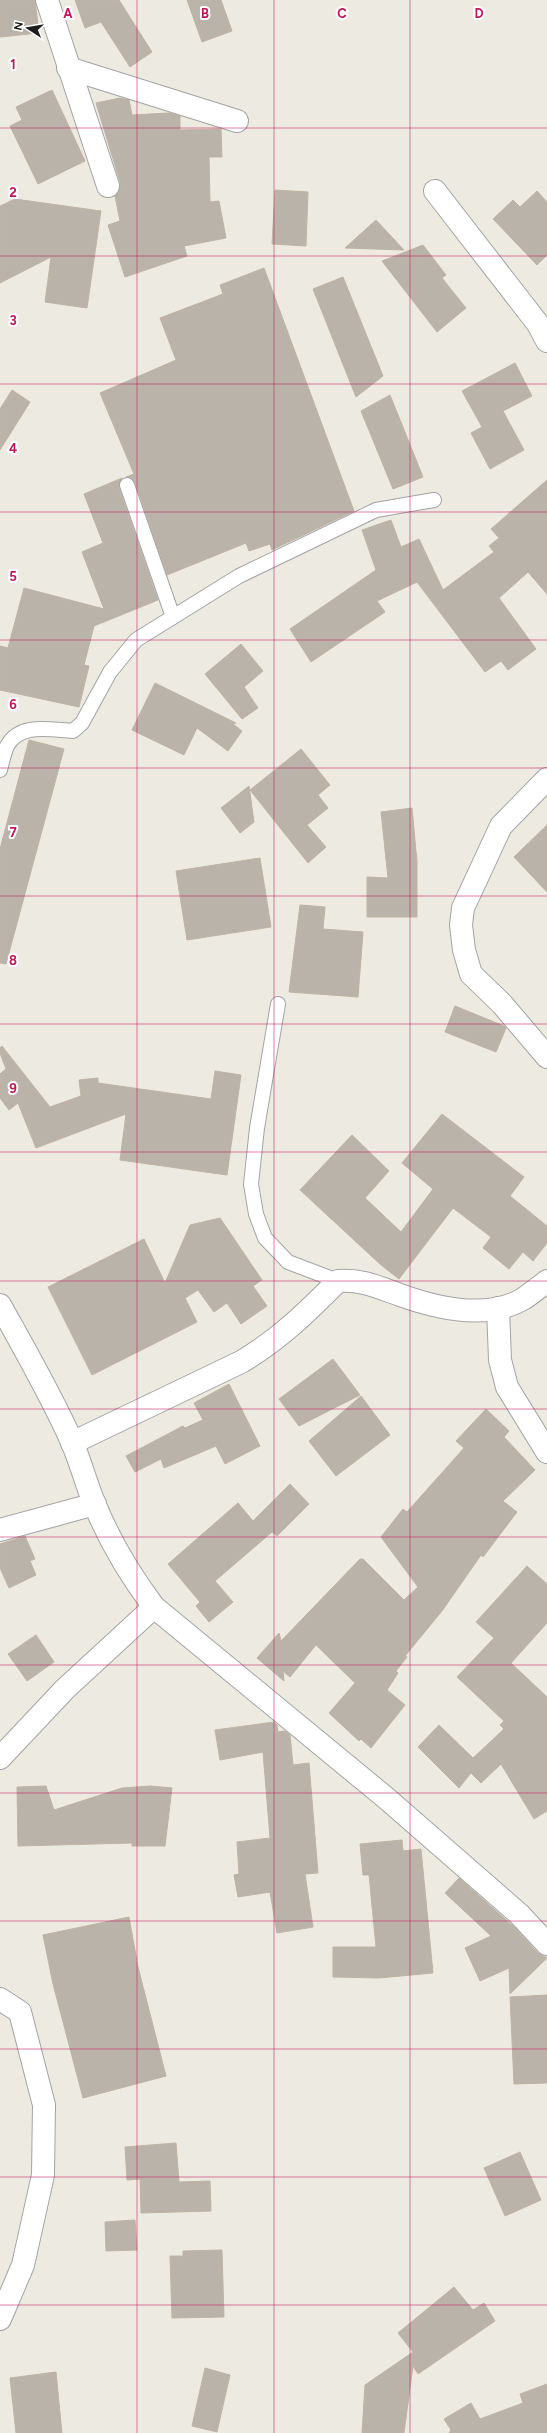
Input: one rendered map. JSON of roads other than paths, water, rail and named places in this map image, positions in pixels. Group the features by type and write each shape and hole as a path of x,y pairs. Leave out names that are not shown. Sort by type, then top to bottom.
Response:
{"street":[{"path":"47,0 68,68 108,186"},
{"path":"68,68 237,122"},
{"path":"435,191 544,327"},
{"path":"547,779 501,826 463,908 461,926 464,950 471,974 502,1004 547,1057"},
{"path":"72,1443 241,1362 266,1347 291,1328 338,1281 356,1280 418,1301 447,1308 473,1310 498,1308 522,1300 547,1281"},
{"path":"0,1305 35,1367 72,1443 95,1504 112,1542 134,1580 154,1607 386,1798 519,1914 547,1944"},
{"path":"498,1308 500,1360 507,1387 547,1452"},
{"path":"0,1530 95,1504"},
{"path":"0,1758 65,1689 154,1607"},
{"path":"0,1999 20,2012 44,2105 43,2175 34,2220 23,2265 0,2319"}],"lane":[{"path":"127,485 173,617"},
{"path":"0,770 8,746 19,733 32,729 72,731 82,723 110,672 136,640 239,576 376,510 434,500"},
{"path":"278,1004 257,1128 251,1184 256,1214 265,1238 288,1262 338,1281"}]}
